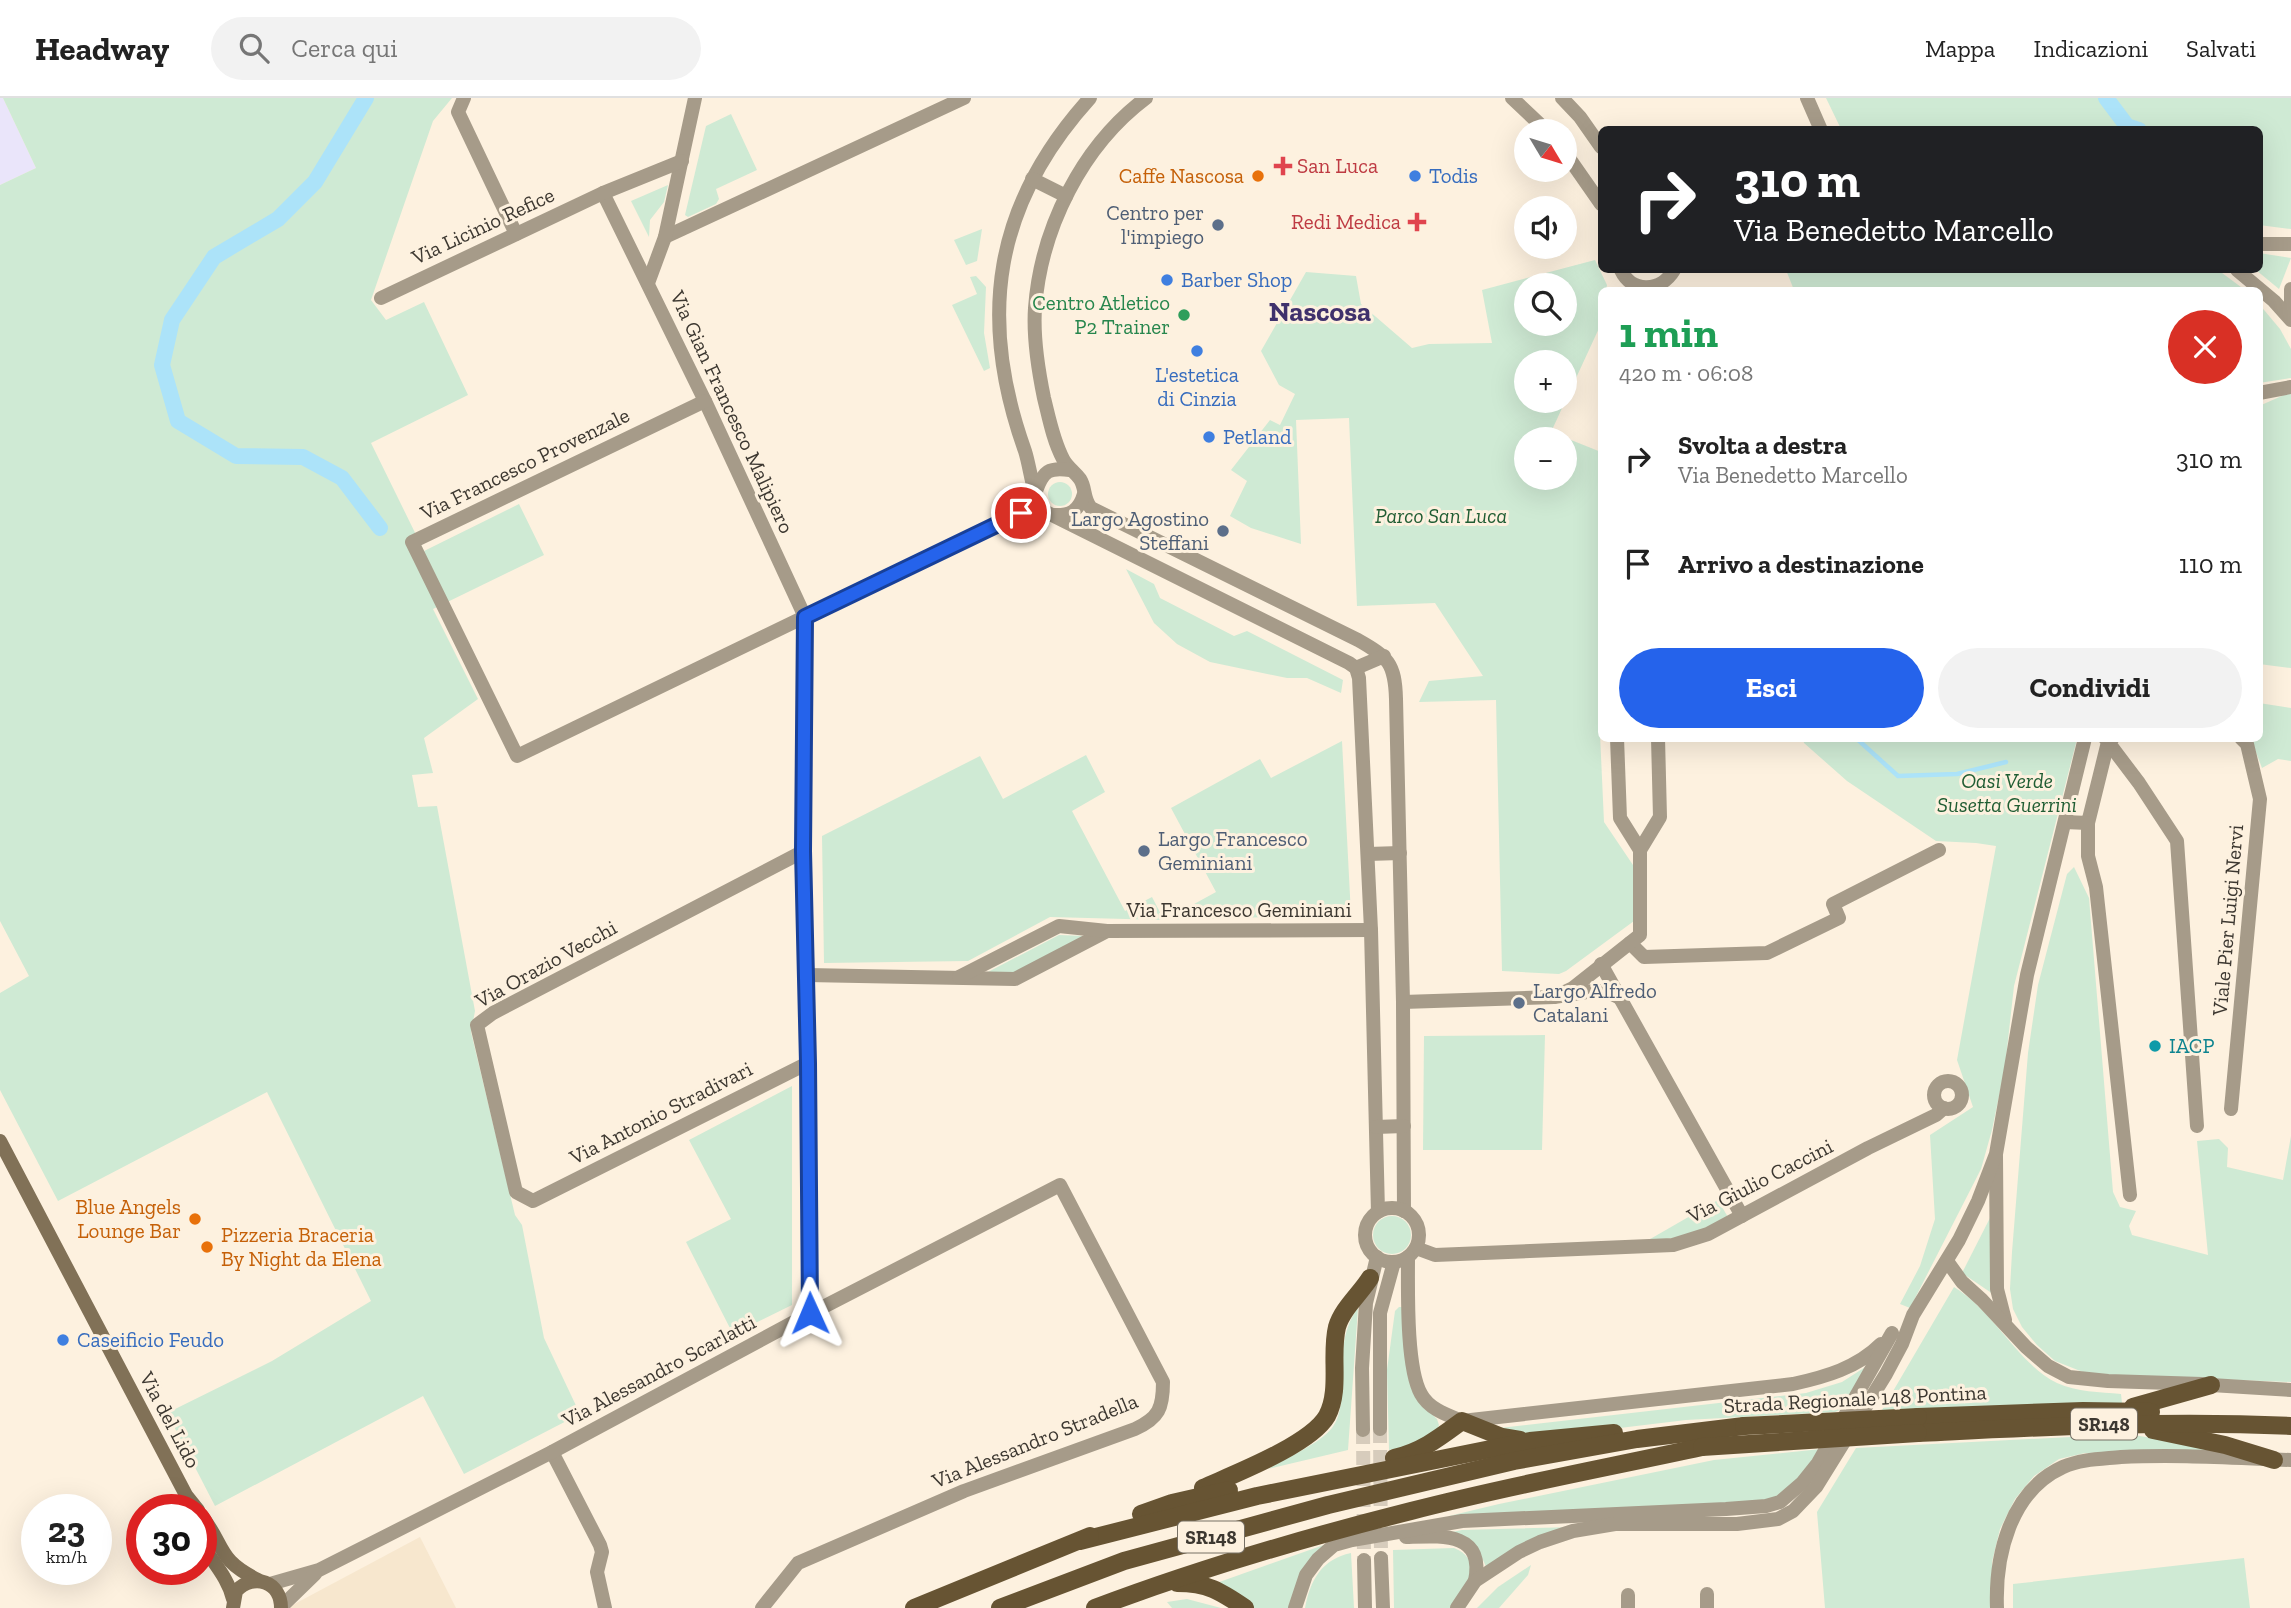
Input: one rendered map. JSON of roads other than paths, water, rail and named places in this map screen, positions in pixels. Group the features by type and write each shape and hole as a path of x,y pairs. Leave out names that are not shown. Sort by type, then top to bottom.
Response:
{"main road":[{"name":"Via del Lido","path":"0,1142 185,1494"},
{"path":"914,1608 1080,1541 1129,1518 1172,1503 1300,1441 1316,1429 1331,1406 1337,1326 1342,1315 1370,1278"},
{"path":"2114,1417 2211,1385"},
{"path":"2114,1417 2282,1460"},
{"name":"Strada Regionale 148 Pontina","path":"1000,1608 1124,1561 1328,1505 1514,1461 1610,1444 1744,1426 1918,1425 2114,1417 2291,1417"},
{"name":"Strada Regionale 148 Pontina","path":"2114,1417 2291,1426"},
{"path":"1172,1503 1410,1455 1434,1442 1462,1421 1502,1437 1530,1441"},
{"name":"Strada Regionale 148 Pontina","path":"1427,1483 1702,1447 1918,1425"},
{"path":"1080,1541 1257,1496 1530,1441 1682,1426 1744,1426"},
{"path":"1095,1608 1269,1549 1413,1510 1702,1447"},
{"path":"217,1543 226,1558 240,1571 264,1582 279,1594 281,1607"},
{"path":"217,1567 226,1578 233,1604"},
{"path":"233,1604 242,1585 264,1582"},
{"path":"1163,1583 1198,1583 1208,1586 1219,1590 1245,1608"}],"street":[{"path":"464,98 458,112 516,234"},
{"name":"Via Gian Francesco Malipiero","path":"695,98 665,237 648,283 805,617"},
{"path":"665,237 964,98"},
{"path":"1090,98 1065,126 1032,179 1022,198 1010,235 1002,274 998,317 1000,356 1006,390 1037,497 1044,511 1356,668 1359,678 1368,854 1378,1212"},
{"path":"1146,98 1109,132 1086,162 1066,196 1049,240 1035,309 1036,345 1043,392 1056,442 1070,470 1078,477 1087,503 1097,511 1358,639 1390,663 1396,681 1403,1002 1404,1211"},
{"path":"1512,98 1534,119"},
{"path":"1562,98 1580,117 1598,144"},
{"path":"1807,98 1819,126"},
{"name":"Via Licinio Refice","path":"381,298 603,193 682,161"},
{"path":"1577,170 1598,200"},
{"path":"1032,179 1066,196"},
{"path":"603,193 648,283"},
{"path":"2263,244 2291,244"},
{"path":"1623,273 1629,281 1644,287"},
{"path":"1649,287 1663,283 1671,273"},
{"path":"2241,273 2257,287"},
{"path":"2291,289 2291,318"},
{"path":"2263,292 2291,318"},
{"path":"2263,392 2291,387"},
{"name":"Via Francesco Provenzale","path":"705,401 412,542 517,756 805,617"},
{"path":"1037,497 1040,478 1047,472 1058,468 1070,470"},
{"path":"1052,515 1066,516 1074,512 1081,504 1084,494"},
{"path":"810,1313 807,975 803,851 805,617 1037,497"},
{"path":"1356,668 1384,656"},
{"path":"1617,742 1620,818 1640,850"},
{"path":"1554,997 1573,988 1640,935 1640,850 1660,817 1658,742"},
{"path":"2008,1328 2001,1311 1997,1289 1996,1154 2027,975 2084,742"},
{"name":"Viale Pier Luigi Nervi","path":"2108,742 2088,823 2088,856 2096,887 2130,1195"},
{"name":"Viale Pier Luigi Nervi","path":"2110,742 2177,841 2196,1126"},
{"name":"Viale Pier Luigi Nervi","path":"2231,1109 2260,799 2245,742"},
{"path":"2065,822 2088,823"},
{"path":"1629,943 1644,957 1767,953 1839,918 1833,904 1939,850"},
{"name":"Via Orazio Vecchi","path":"533,1201 516,1192 477,1025 493,1013 803,851"},
{"path":"1368,854 1400,853"},
{"name":"Via Francesco Geminiani","path":"960,976 1059,926 1107,931 1371,930"},
{"name":"Via Francesco Geminiani","path":"807,975 1015,979 1107,931"},
{"path":"1601,964 1742,1216"},
{"path":"1403,1002 1554,997 1606,991 1621,998"},
{"name":"Via Antonio Stradivari","path":"533,1201 808,1063"},
{"name":"Via Giulio Caccini","path":"1406,1256 1673,1245 1696,1239 1936,1115 1944,1108"},
{"path":"1376,1127 1404,1126"},
{"path":"1475,1581 1518,1552 1573,1531 1615,1524 1737,1524 1778,1519 1793,1511 1822,1479 1886,1374 1913,1315 1947,1261 1978,1201 1996,1154"},
{"name":"Via Alessandro Stradella","path":"762,1608 798,1563 964,1491 1144,1424 1153,1418 1163,1400 1163,1382 1060,1185 810,1313"},
{"path":"1377,1257 1365,1238 1371,1218 1378,1212 1392,1208 1404,1211 1416,1222 1419,1230 1380,1313 1380,1429"},
{"path":"1377,1257 1406,1256"},
{"path":"1406,1256 1414,1375 1421,1395 1431,1405 1439,1412 1462,1421 1793,1384 1822,1378 1844,1369 1877,1348 1913,1315"},
{"path":"1363,1430 1363,1338 1370,1278 1377,1257"},
{"path":"1947,1261 1961,1282 2008,1328 2048,1366 2069,1377 2291,1390"},
{"name":"Via Alessandro Scarlatti","path":"264,1582 319,1570 552,1452 810,1313"},
{"path":"1295,1608 1306,1575 1318,1559 1334,1545 1352,1540 1462,1521 1726,1509 1766,1506 1780,1502 1802,1483 1818,1463 1892,1333"},
{"path":"552,1452 600,1545 602,1552 597,1572 605,1608"},
{"path":"1997,1608 1998,1563 2007,1529 2021,1505 2040,1482 2063,1467 2089,1460 2170,1454 2282,1460"},
{"path":"1352,1540 1451,1537 1465,1542 1474,1553 1478,1568 1475,1581 1457,1608"},
{"path":"1381,1558 1383,1608"},
{"path":"1364,1560 1365,1608"},
{"name":"Via Alessandro Scarlatti","path":"281,1607 319,1570"}],"waterway":[{"path":"366,98 315,182 278,219 214,257 172,320 162,365 178,421 236,456 303,457 342,478 380,528"},
{"path":"2106,98 2127,126"},
{"path":"1860,742 1898,776 1957,774 2006,762"}],"tunnel":[{"path":"1380,1429 1381,1558"},
{"path":"1363,1430 1364,1560"}],"place":[{"name":"San Luca","path":"1283,166"},
{"name":"Caffe Nascosa","path":"1258,176"},
{"name":"Todis","path":"1415,176"},
{"name":"Redi Medica","path":"1417,222"},
{"name":"Centro per l'impiego","path":"1218,225"},
{"name":"Barber Shop","path":"1167,280"},
{"name":"Centro Atletico P2 Trainer","path":"1184,315"},
{"name":"L'estetica di Cinzia","path":"1197,351"},
{"name":"Petland","path":"1209,437"},
{"name":"Largo Agostino Steffani","path":"1223,531"},
{"name":"Largo Francesco Geminiani","path":"1144,851"},
{"name":"Largo Alfredo Catalani","path":"1519,1003"},
{"name":"IACP","path":"2155,1046"},
{"name":"Blue Angels Lounge Bar","path":"195,1219"},
{"name":"Pizzeria Braceria By Night da Elena","path":"207,1247"},
{"name":"Caseificio Feudo","path":"63,1340"}],"district":[{"name":"Nascosa","path":"1320,311"}],"park label":[{"name":"Parco San Luca","path":"1441,516"},
{"name":"Oasi Verde Susetta Guerrini","path":"2007,793"}]}
